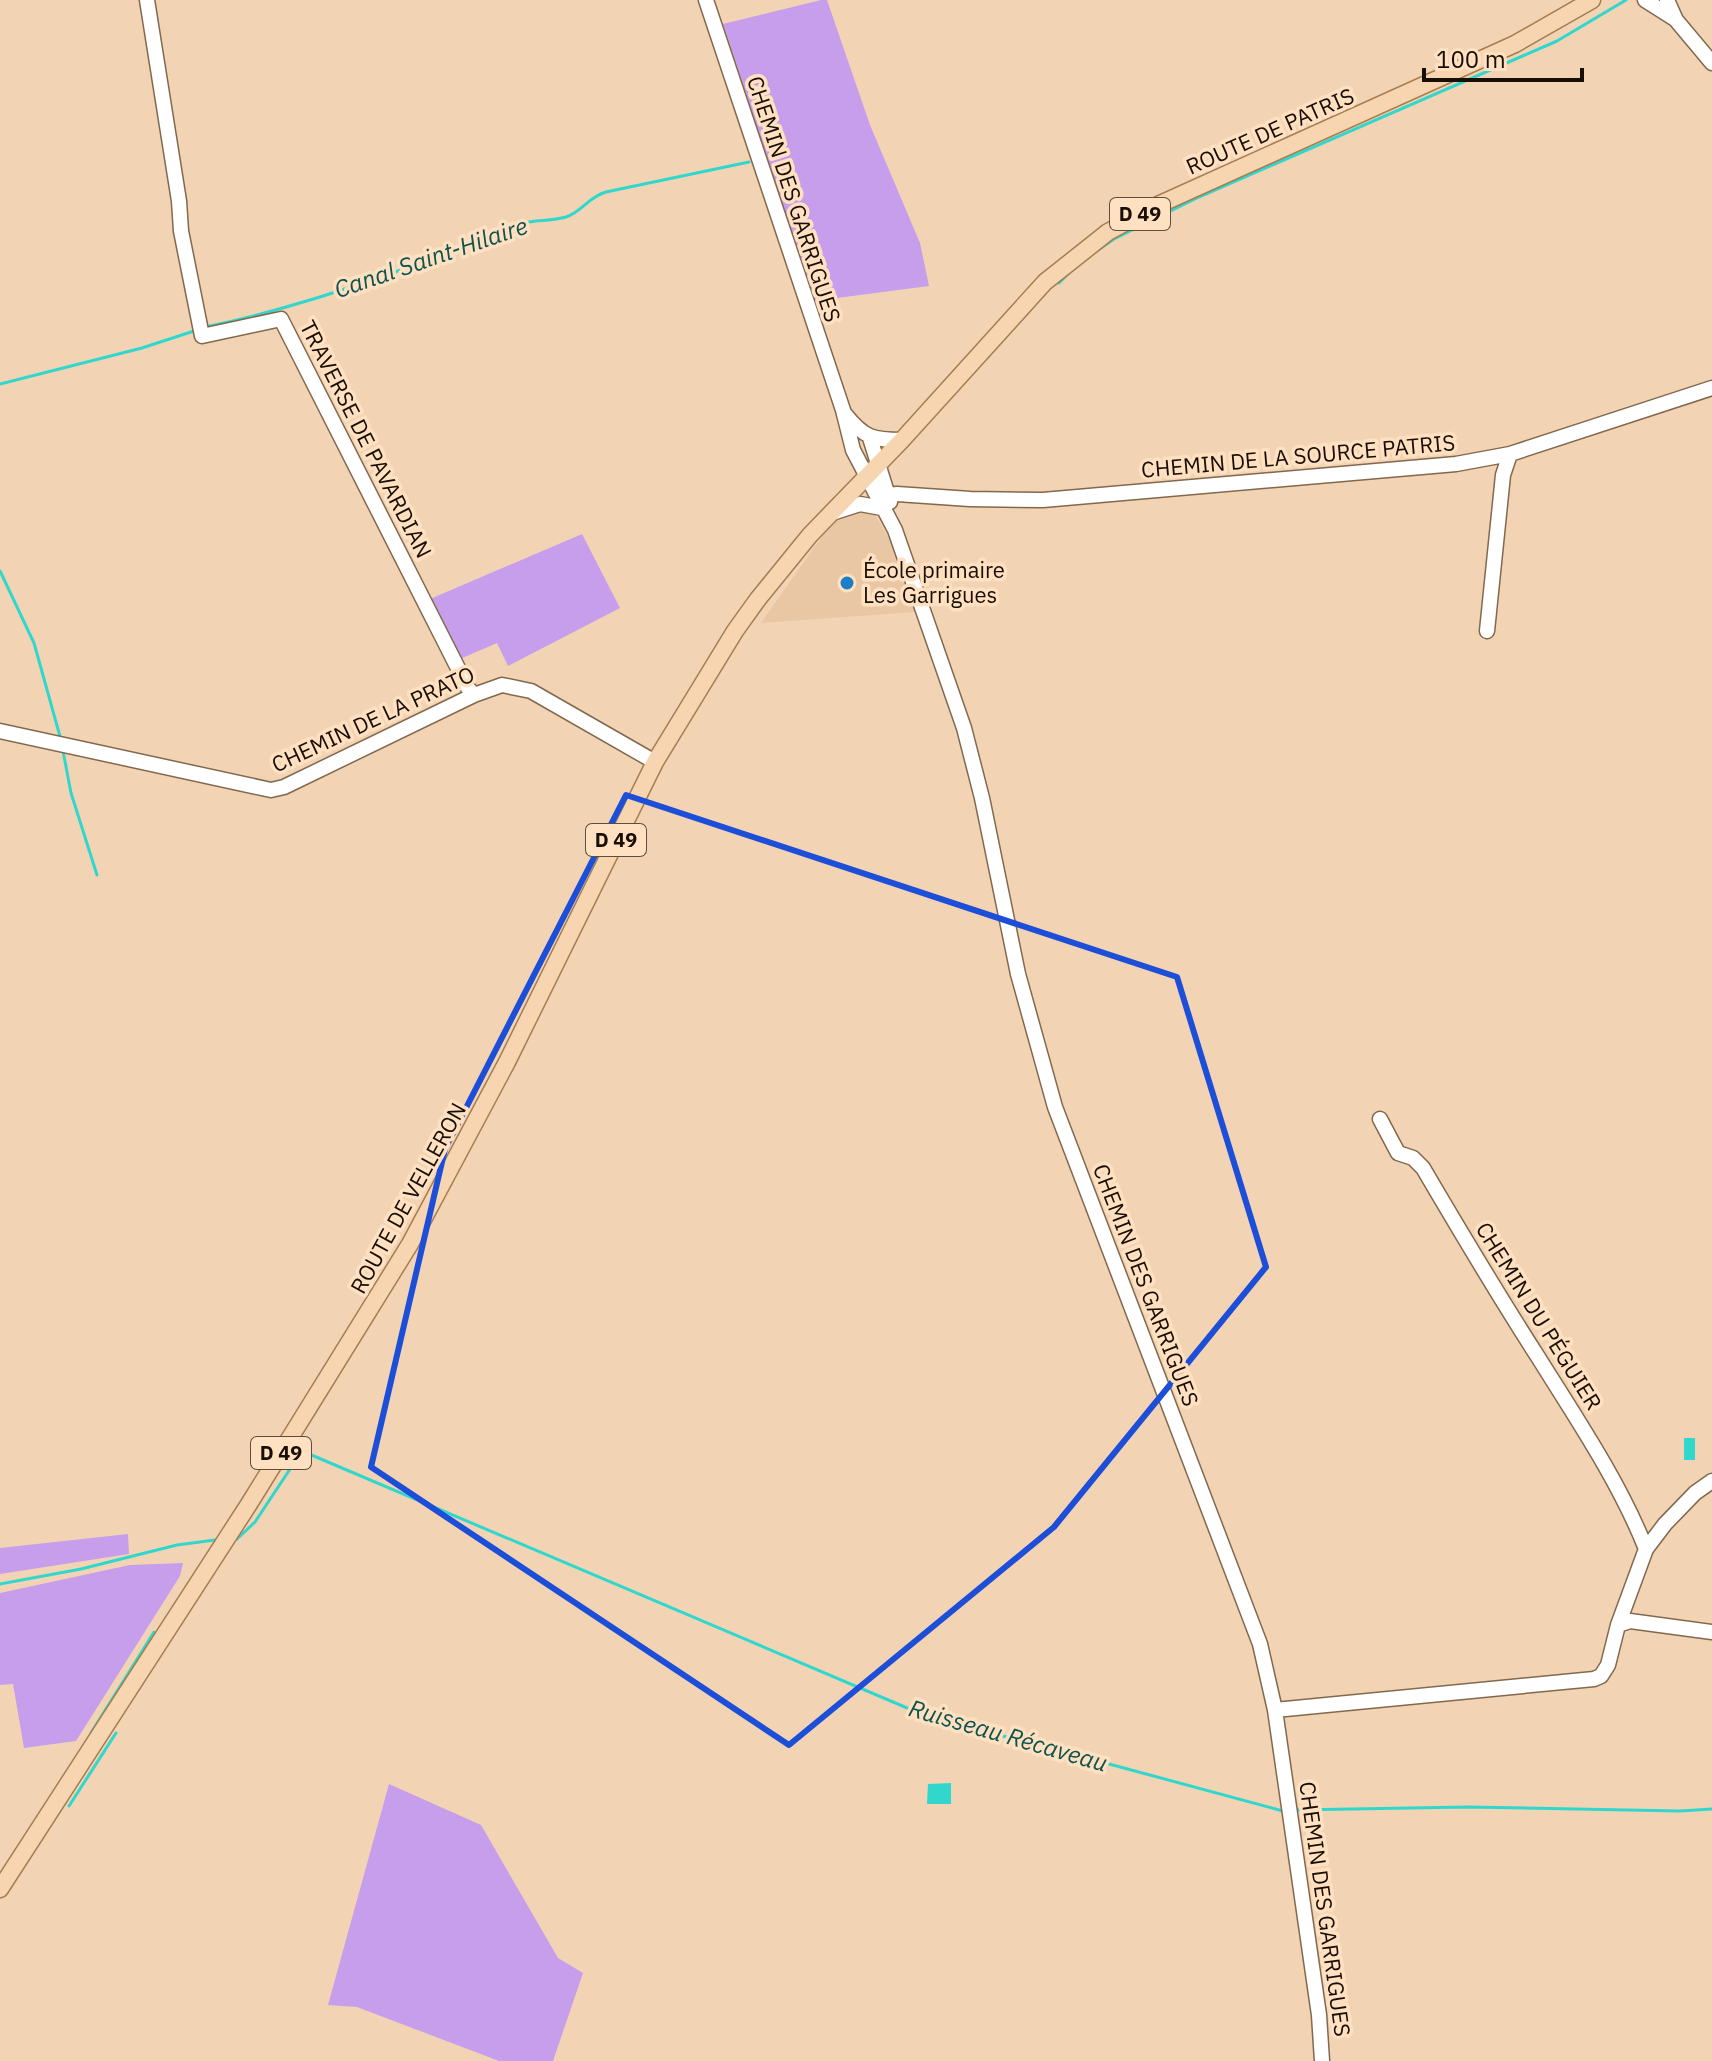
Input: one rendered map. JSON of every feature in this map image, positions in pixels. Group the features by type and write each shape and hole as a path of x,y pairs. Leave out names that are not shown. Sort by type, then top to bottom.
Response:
{"main road":[{"name":"ROUTE DE PATRIS","path":"828,515 902,440 1045,282 1108,232 1158,205 1515,44 1592,0"},
{"name":"ROUTE DE VELLERON","path":"0,1889 249,1504 410,1244 507,1062 655,762 735,631 828,515"}],"street":[{"name":"TRAVERSE DE PAVARDIAN","path":"147,0 181,231 202,336 281,319 474,695"},
{"name":"CHEMIN DES GARRIGUES","path":"706,0 843,410 853,450 895,530 964,728 982,798 1018,974 1055,1107 1260,1644 1275,1710 1319,2015 1322,2061"},
{"path":"1645,0 1676,20"},
{"path":"1667,0 1676,20 1712,63"},
{"name":"CHEMIN DE LA SOURCE PATRIS","path":"883,502 1043,500 1456,464 1510,454 1712,388"},
{"name":"CHEMIN DES GARRIGUES","path":"843,410 855,426 870,438 879,462 883,502"},
{"path":"870,438 902,440"},
{"path":"1487,631 1503,475 1510,454"},
{"path":"828,515 860,504 883,502"},
{"name":"CHEMIN DE LA PRATO","path":"0,731 271,790 284,787 474,695 502,685 531,691 655,762"},
{"name":"CHEMIN DU PÉGUIER","path":"1380,1119 1398,1153 1413,1158 1423,1168 1558,1386 1630,1513 1646,1549"},
{"path":"1275,1710 1601,1676 1608,1665 1618,1625 1646,1549 1695,1493 1712,1481"},
{"path":"1618,1625 1630,1621 1712,1632"}],"highlighted area":[{"path":"626,795 1177,977 1266,1267 1054,1527 789,1745 371,1467 445,1149"}],"shaded area":[{"path":"827,0 870,125 920,243 929,286 814,301 723,24"},
{"name":"École primaire Les Garrigues","path":"863,511 875,515 894,547 915,612 761,623 830,525 844,515"},
{"path":"582,534 620,608 508,666 497,643 460,659 430,599"},
{"path":"128,1534 129,1554 0,1574 0,1548"},
{"path":"183,1563 180,1576 76,1741 24,1748 13,1684 0,1685 0,1593 130,1565"},
{"path":"389,1784 481,1825 558,1958 583,1973 553,2061 499,2061 357,2007 328,2005"}],"water":[{"path":"1684,1438 1695,1438 1695,1460 1684,1460"},
{"path":"951,1783 951,1804 927,1804 928,1784"}],"waterway":[{"path":"1095,252 1114,239 1199,197 1557,41 1626,0"},
{"name":"Canal Saint-Hilaire","path":"205,327 341,290 434,258 510,227 566,217 606,192 749,162"},
{"path":"1059,283 1070,272"},
{"name":"Canal Saint-Hilaire","path":"0,384 142,348 197,330"},
{"path":"0,571 34,643 61,740"},
{"path":"63,751 71,793 97,875"},
{"name":"Ruisseau Récaveau","path":"237,1539 255,1522 302,1451 926,1716 1084,1757 1089,1762 1098,1761 1283,1811"},
{"path":"0,1584 81,1569 177,1545 215,1540"},
{"path":"91,1733 154,1632"},
{"path":"69,1806 116,1733"},
{"name":"Ruisseau Récaveau","path":"1294,1810 1467,1807 1712,1809"}],"place":[{"name":"École primaire Les Garrigues","path":"847,583"}]}
